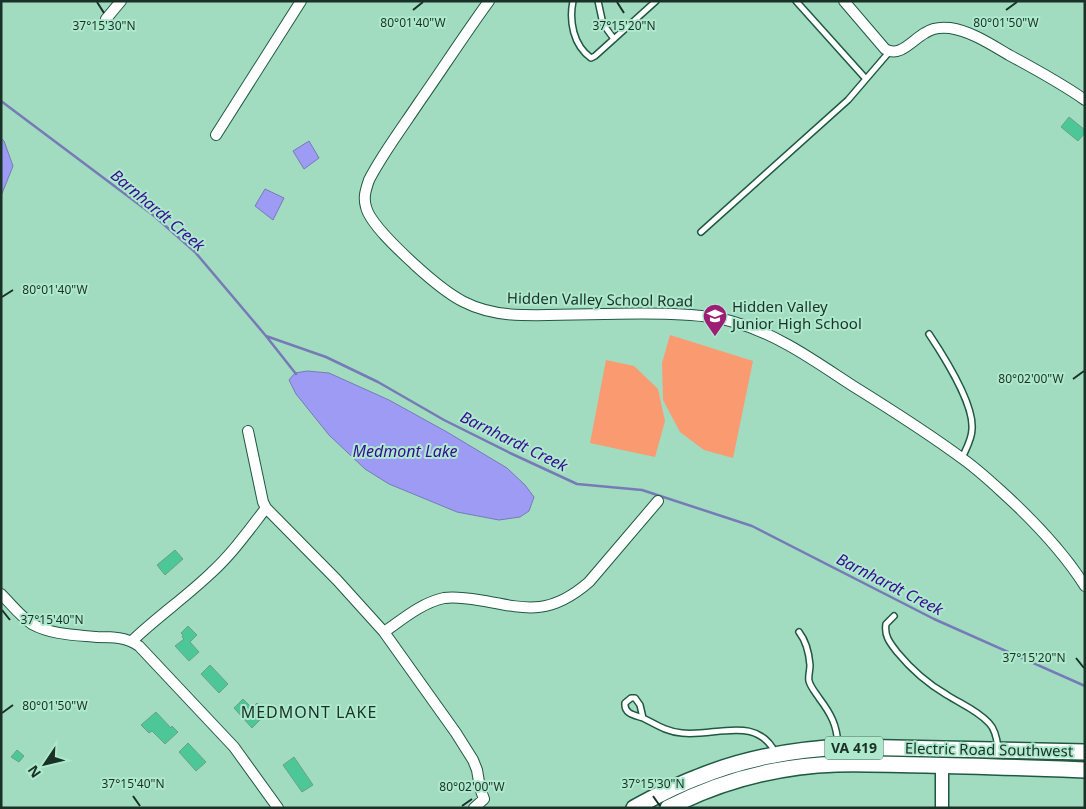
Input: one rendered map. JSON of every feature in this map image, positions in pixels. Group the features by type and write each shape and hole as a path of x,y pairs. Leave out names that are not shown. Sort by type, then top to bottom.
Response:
{"main road":[{"name":"Electric Road Southwest","path":"634,808 668,790 726,767 776,754 815,749 1085,752"},
{"name":"Electric Road Southwest","path":"668,808 702,792 730,782 778,770 815,765 1085,770"}],"street":[{"path":"106,19 121,1"},
{"path":"216,135 301,1"},
{"name":"Hidden Valley School Road","path":"489,1 391,143 374,172 364,195 369,216 376,227 450,295 482,309 520,315 609,313 691,315 723,319 773,336 904,418 982,474 1021,508 1042,530 1062,553 1085,586"},
{"path":"844,1 885,49 895,52 926,32 944,27 953,28 980,38 1063,84 1085,100"},
{"path":"248,430 261,498 266,508 337,580 384,632 446,718 473,760 477,770 484,799 474,808"},
{"path":"384,632 420,607 432,601 445,598 540,608 563,600 589,582 658,501"},
{"path":"132,641 212,572 231,553 266,508"},
{"path":"1,594 32,624 44,629 78,635 121,638 132,641 139,646 234,747 278,808"},
{"path":"942,766 942,808"}],"lane":[{"path":"573,1 572,24 576,41 585,54 591,58 656,1"},
{"path":"598,1 603,24 614,39"},
{"path":"796,1 866,79"},
{"path":"701,232 848,100 890,51"},
{"path":"930,334 963,393 972,419 970,440 962,458"},
{"path":"894,616 885,627 888,640 918,674 974,711 990,724 998,739 998,750"},
{"path":"799,632 806,644 808,653 811,687 835,723 838,748"},
{"path":"642,718 666,730 684,734 733,729 746,730 755,733 769,742 776,754"}],"shaded area":[{"path":"670,335 753,361 733,458 704,450 680,432 663,400 662,363"},
{"path":"606,360 634,366 658,389 665,421 655,457 590,443"}],"water":[{"path":"1,138 4,141 13,166 1,196"},
{"path":"309,141 319,158 304,169 293,151"},
{"path":"265,189 284,198 273,220 255,206"},
{"name":"Medmont Lake","path":"307,371 329,373 389,400 507,468 525,485 534,497 529,511 520,517 499,520 457,512 389,484 365,469 329,435 296,394 289,380 295,373"}],"building":[{"path":"1069,117 1085,130 1085,133 1078,141 1061,127"},
{"path":"175,550 183,559 165,575 157,565"},
{"path":"188,626 197,635 190,642 199,652 189,661 175,646 184,639 181,633"},
{"path":"210,665 228,684 219,693 201,674"},
{"path":"243,699 252,708 257,703 267,713 252,728 234,708"},
{"path":"156,712 171,728 172,726 178,732 165,744 152,731 149,733 141,725"},
{"path":"188,743 206,762 196,771 179,752"},
{"path":"17,750 24,756 19,762 11,757"},
{"path":"294,757 313,785 302,792 283,765"}],"waterway":[{"name":"Barnhardt Creek","path":"1,101 153,215 195,252 296,374"},
{"name":"Barnhardt Creek","path":"266,336 326,357 378,382 444,420 577,484 642,490 752,526 934,619 1085,686"}],"place":[{"name":"Hidden Valley Junior High School","path":"715,337"}],"district":[{"name":"MEDMONT LAKE","path":"309,712"}]}
